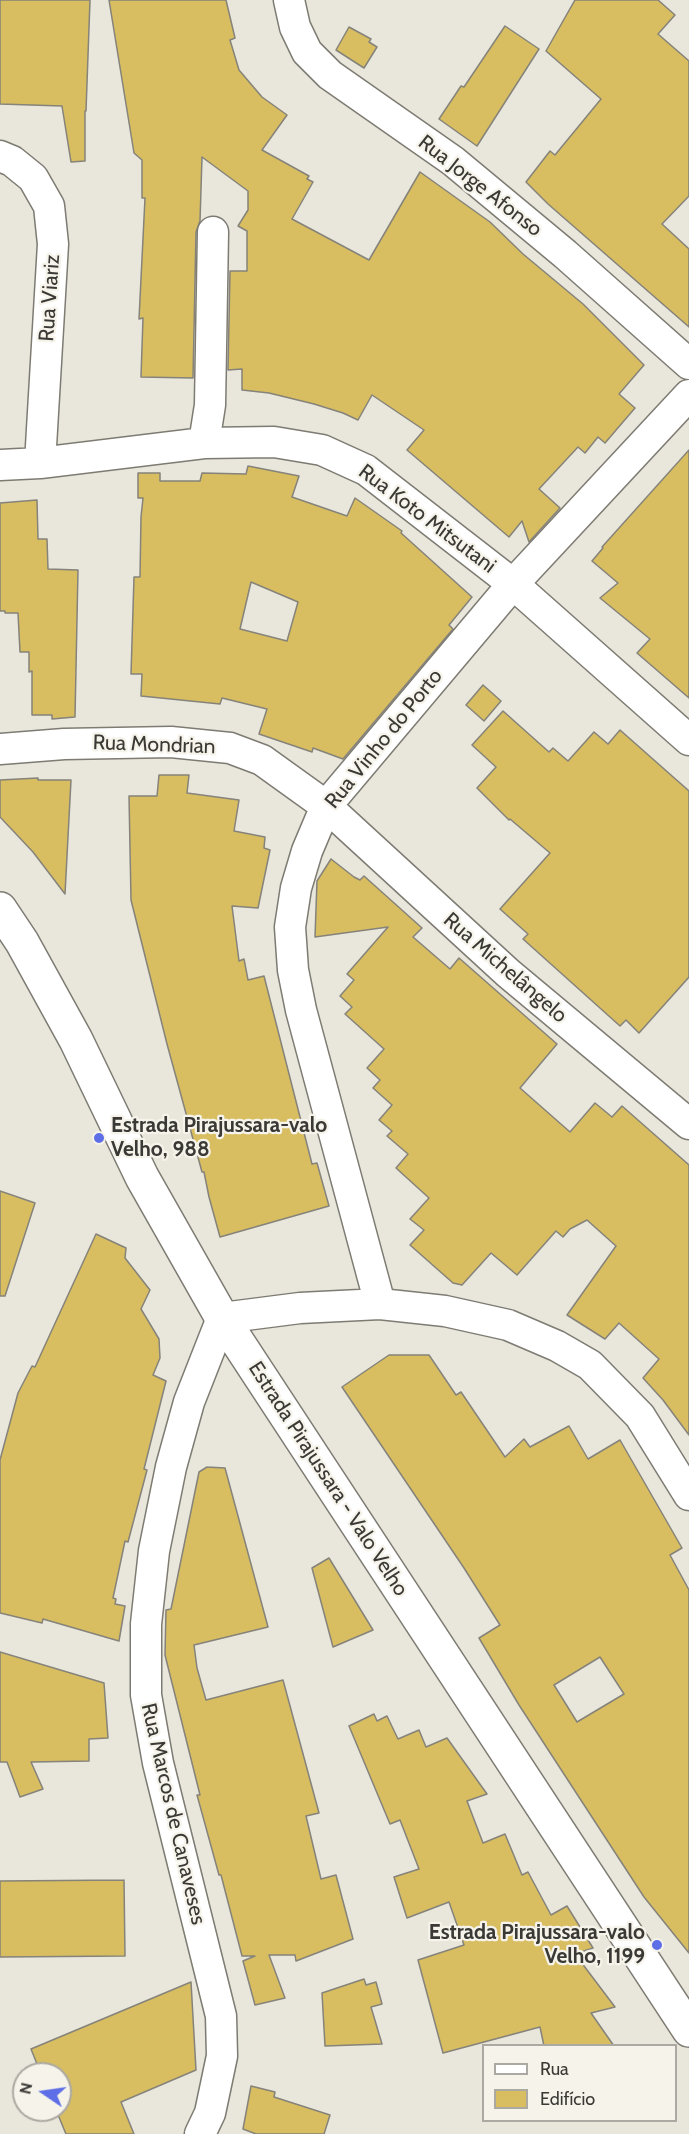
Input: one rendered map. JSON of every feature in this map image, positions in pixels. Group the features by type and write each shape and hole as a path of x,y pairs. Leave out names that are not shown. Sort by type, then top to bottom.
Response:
{"main road":[{"name":"Estrada Pirajussara - Valo Velho","path":"0,909 22,942 76,1040 142,1177 222,1318 689,2030"}],"street":[{"name":"Rua Jorge Afonso","path":"289,0 295,27 307,52 330,75 453,161 565,254 689,364"},
{"name":"Rua Viariz","path":"0,156 12,161 33,178 49,206 53,243 40,463"},
{"path":"204,443 210,405 213,232"},
{"name":"Rua Vinho do Porto","path":"380,1304 301,1010 293,970 290,927 296,888 307,851 326,806 513,584 689,395"},
{"name":"Rua Koto Mitsutani","path":"0,465 40,463 204,443 274,442 322,450 366,470 513,584 689,740"},
{"name":"Rua Mondrian","path":"0,749 64,744 171,741 230,748 262,760 326,806"},
{"name":"Rua Michelângelo","path":"326,806 508,973 689,1124"},
{"path":"222,1318 300,1308 380,1304 445,1311 508,1325 557,1346 590,1365 640,1416 689,1495"},
{"name":"Rua Marcos de Canaveses","path":"200,2134 210,2113 222,2056 221,2016 158,1763 146,1695 146,1624 154,1551 171,1467 189,1402 222,1318"}],"building":[{"path":"0,0 90,0 85,161 71,162 62,106 0,104"},
{"path":"109,0 226,0 235,38 230,40 239,70 262,97 287,115 262,150 309,176 307,179 313,182 292,219 369,260 420,172 490,222 523,254 583,304 644,365 619,394 635,408 605,443 598,437 585,453 578,447 539,489 560,508 529,542 522,521 509,537 407,450 424,430 372,395 358,420 314,404 269,393 242,390 242,369 228,370 230,271 247,271 247,231 238,226 248,210 248,191 202,157 200,221 196,232 193,378 141,377 143,318 139,319 145,198 142,198 142,160 134,153"},
{"path":"575,0 658,0 675,15 658,34 689,61 689,196 662,224 689,249 689,327 548,204 526,182 550,151 555,155 601,99 546,51"},
{"path":"505,26 539,49 477,146 439,119 461,86 464,87"},
{"path":"349,27 371,39 369,42 377,47 364,68 336,50"},
{"path":"689,450 689,698 637,653 650,639 600,598 618,583 592,561"},
{"path":"248,466 299,476 292,497 347,516 355,498 402,531 401,533 472,597 449,625 453,629 343,759 313,748 312,752 259,734 267,709 222,698 220,704 141,696 142,674 131,674 134,577 140,577 143,498 138,498 138,473 160,473 160,481 200,481 202,473 246,474","holes":["251,582 298,602 287,641 240,629"]},
{"path":"37,500 38,539 47,539 48,569 78,570 75,717 52,719 52,715 32,715 32,671 29,672 29,652 20,652 18,613 0,611 0,503"},
{"path":"483,685 501,701 484,721 466,705"},
{"path":"503,711 549,752 553,748 568,761 594,732 608,744 620,730 689,791 689,977 639,1033 626,1020 620,1026 523,939 528,934 500,909 550,853 509,820 477,788 496,767 472,745"},
{"path":"159,775 189,775 187,793 239,800 234,831 265,837 264,848 270,850 258,908 232,906 239,961 244,959 248,980 264,976 312,1164 317,1163 329,1206 220,1237 167,1044 131,900 129,796 157,796"},
{"path":"38,778 38,780 71,780 65,894 33,852 0,817 0,780"},
{"path":"331,859 354,877 360,880 364,876 422,928 413,937 450,969 459,958 557,1044 520,1088 570,1132 595,1103 612,1117 622,1106 689,1165 689,1435 643,1378 659,1359 619,1323 605,1339 567,1315 616,1246 587,1220 570,1229 563,1237 556,1231 517,1275 491,1253 462,1285 453,1283 410,1245 424,1230 410,1219 429,1198 396,1168 408,1154 387,1136 392,1131 379,1120 392,1105 373,1088 380,1080 367,1068 384,1049 345,1014 352,1007 340,996 354,980 347,974 388,927 315,937 317,881"},
{"path":"0,1191 35,1203 5,1296 0,1296"},
{"path":"96,1234 126,1248 125,1258 150,1290 141,1309 159,1339 160,1358 153,1375 166,1381 144,1469 147,1470 128,1542 125,1541 113,1598 116,1599 115,1604 125,1606 119,1641 43,1619 42,1623 0,1613 0,1460 18,1393 32,1366 35,1367"},
{"path":"389,1355 429,1355 456,1395 461,1392 505,1457 524,1439 530,1447 569,1426 588,1459 620,1440 682,1548 670,1555 689,1590 689,1953 644,1897 519,1705 479,1638 500,1625 342,1387","holes":["600,1657 624,1694 577,1722 554,1685"]},
{"path":"207,1467 225,1468 268,1627 194,1645 197,1668 206,1700 283,1680 319,1813 306,1816 321,1879 336,1875 353,1939 296,1961 295,1955 269,1955 285,1998 255,2005 243,1961 255,1956 242,1956 197,1795 200,1795 165,1655 166,1610 171,1609 199,1472"},
{"path":"329,1558 373,1630 333,1647 312,1568"},
{"path":"0,1652 104,1683 108,1738 89,1739 89,1761 31,1762 43,1789 20,1797 7,1762 0,1762"},
{"path":"374,1714 377,1721 387,1716 398,1739 419,1730 426,1747 447,1738 487,1794 467,1801 483,1843 505,1834 522,1875 528,1872 551,1915 567,1906 593,1948 575,1954 615,2007 591,2013 613,2044 544,2044 540,2027 443,2053 418,1960 464,1945 449,1902 407,1918 394,1877 419,1869 400,1820 390,1824 349,1726"},
{"path":"124,1880 125,1956 0,1957 0,1881"},
{"path":"364,1979 366,1985 376,1982 382,2004 371,2007 382,2044 325,2046 322,1993"},
{"path":"191,1982 196,2070 121,2102 134,2134 66,2134 61,2122 72,2122 72,2062 36,2062 31,2049"},
{"path":"251,2086 275,2092 274,2097 330,2115 324,2134 256,2134 243,2129"}],"place":[{"name":"Estrada Pirajussara-valo Velho, 988","path":"99,1138"},
{"name":"Estrada Pirajussara-valo Velho, 1199","path":"657,1945"}]}
